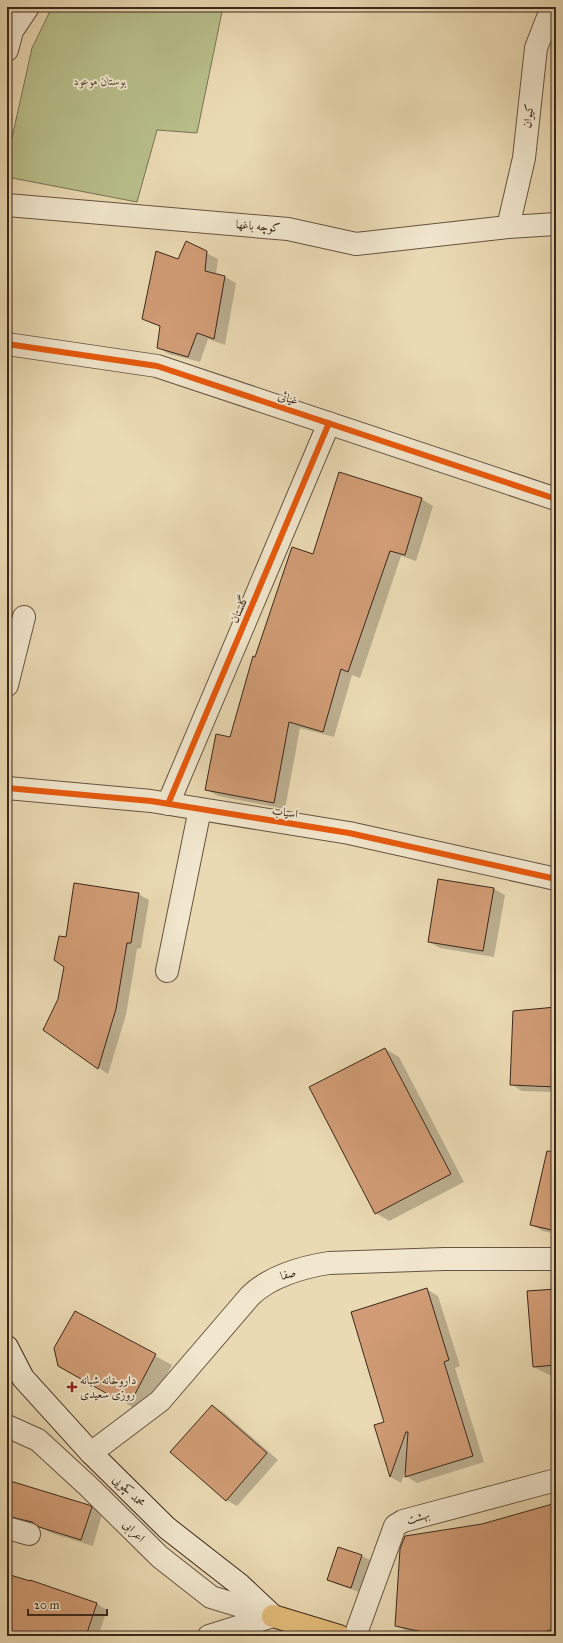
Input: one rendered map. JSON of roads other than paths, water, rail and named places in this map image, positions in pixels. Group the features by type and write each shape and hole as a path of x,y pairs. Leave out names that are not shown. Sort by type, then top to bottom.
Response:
{"highway":[{"path":"273,1616 339,1636"}],"street":[{"path":"7,50 12,31 28,7"},
{"name":"کیوان","path":"508,227 524,158 536,48 552,7"},
{"name":"کوچه باغها","path":"7,205 288,229 356,244 508,227 556,224"},
{"name":"غیاثی","path":"7,344 157,366 556,499"},
{"name":"گلستان","path":"168,804 329,423"},
{"path":"7,685 24,617"},
{"name":"اسیاب","path":"7,788 168,804 349,833 556,879"},
{"path":"167,971 200,809"},
{"name":"صفا","path":"91,1453 160,1401 250,1296 258,1288 270,1280 317,1265 329,1263 444,1259 556,1259"},
{"name":"محمد کچویی","path":"7,1346 23,1378 91,1453 168,1528 240,1585 273,1616"},
{"name":"اعرابی","path":"7,1426 38,1440 88,1486 160,1558 211,1597 273,1616"},
{"name":"بهشت","path":"355,1636 395,1526 403,1521 556,1480"},
{"path":"7,1528 29,1534"},
{"path":"209,1636 273,1616"}],"place":[{"name":"داروخانه شبانه روزی سعیدی","path":"72,1387"}],"park label":[{"name":"بوستان موعود","path":"100,81"}]}
